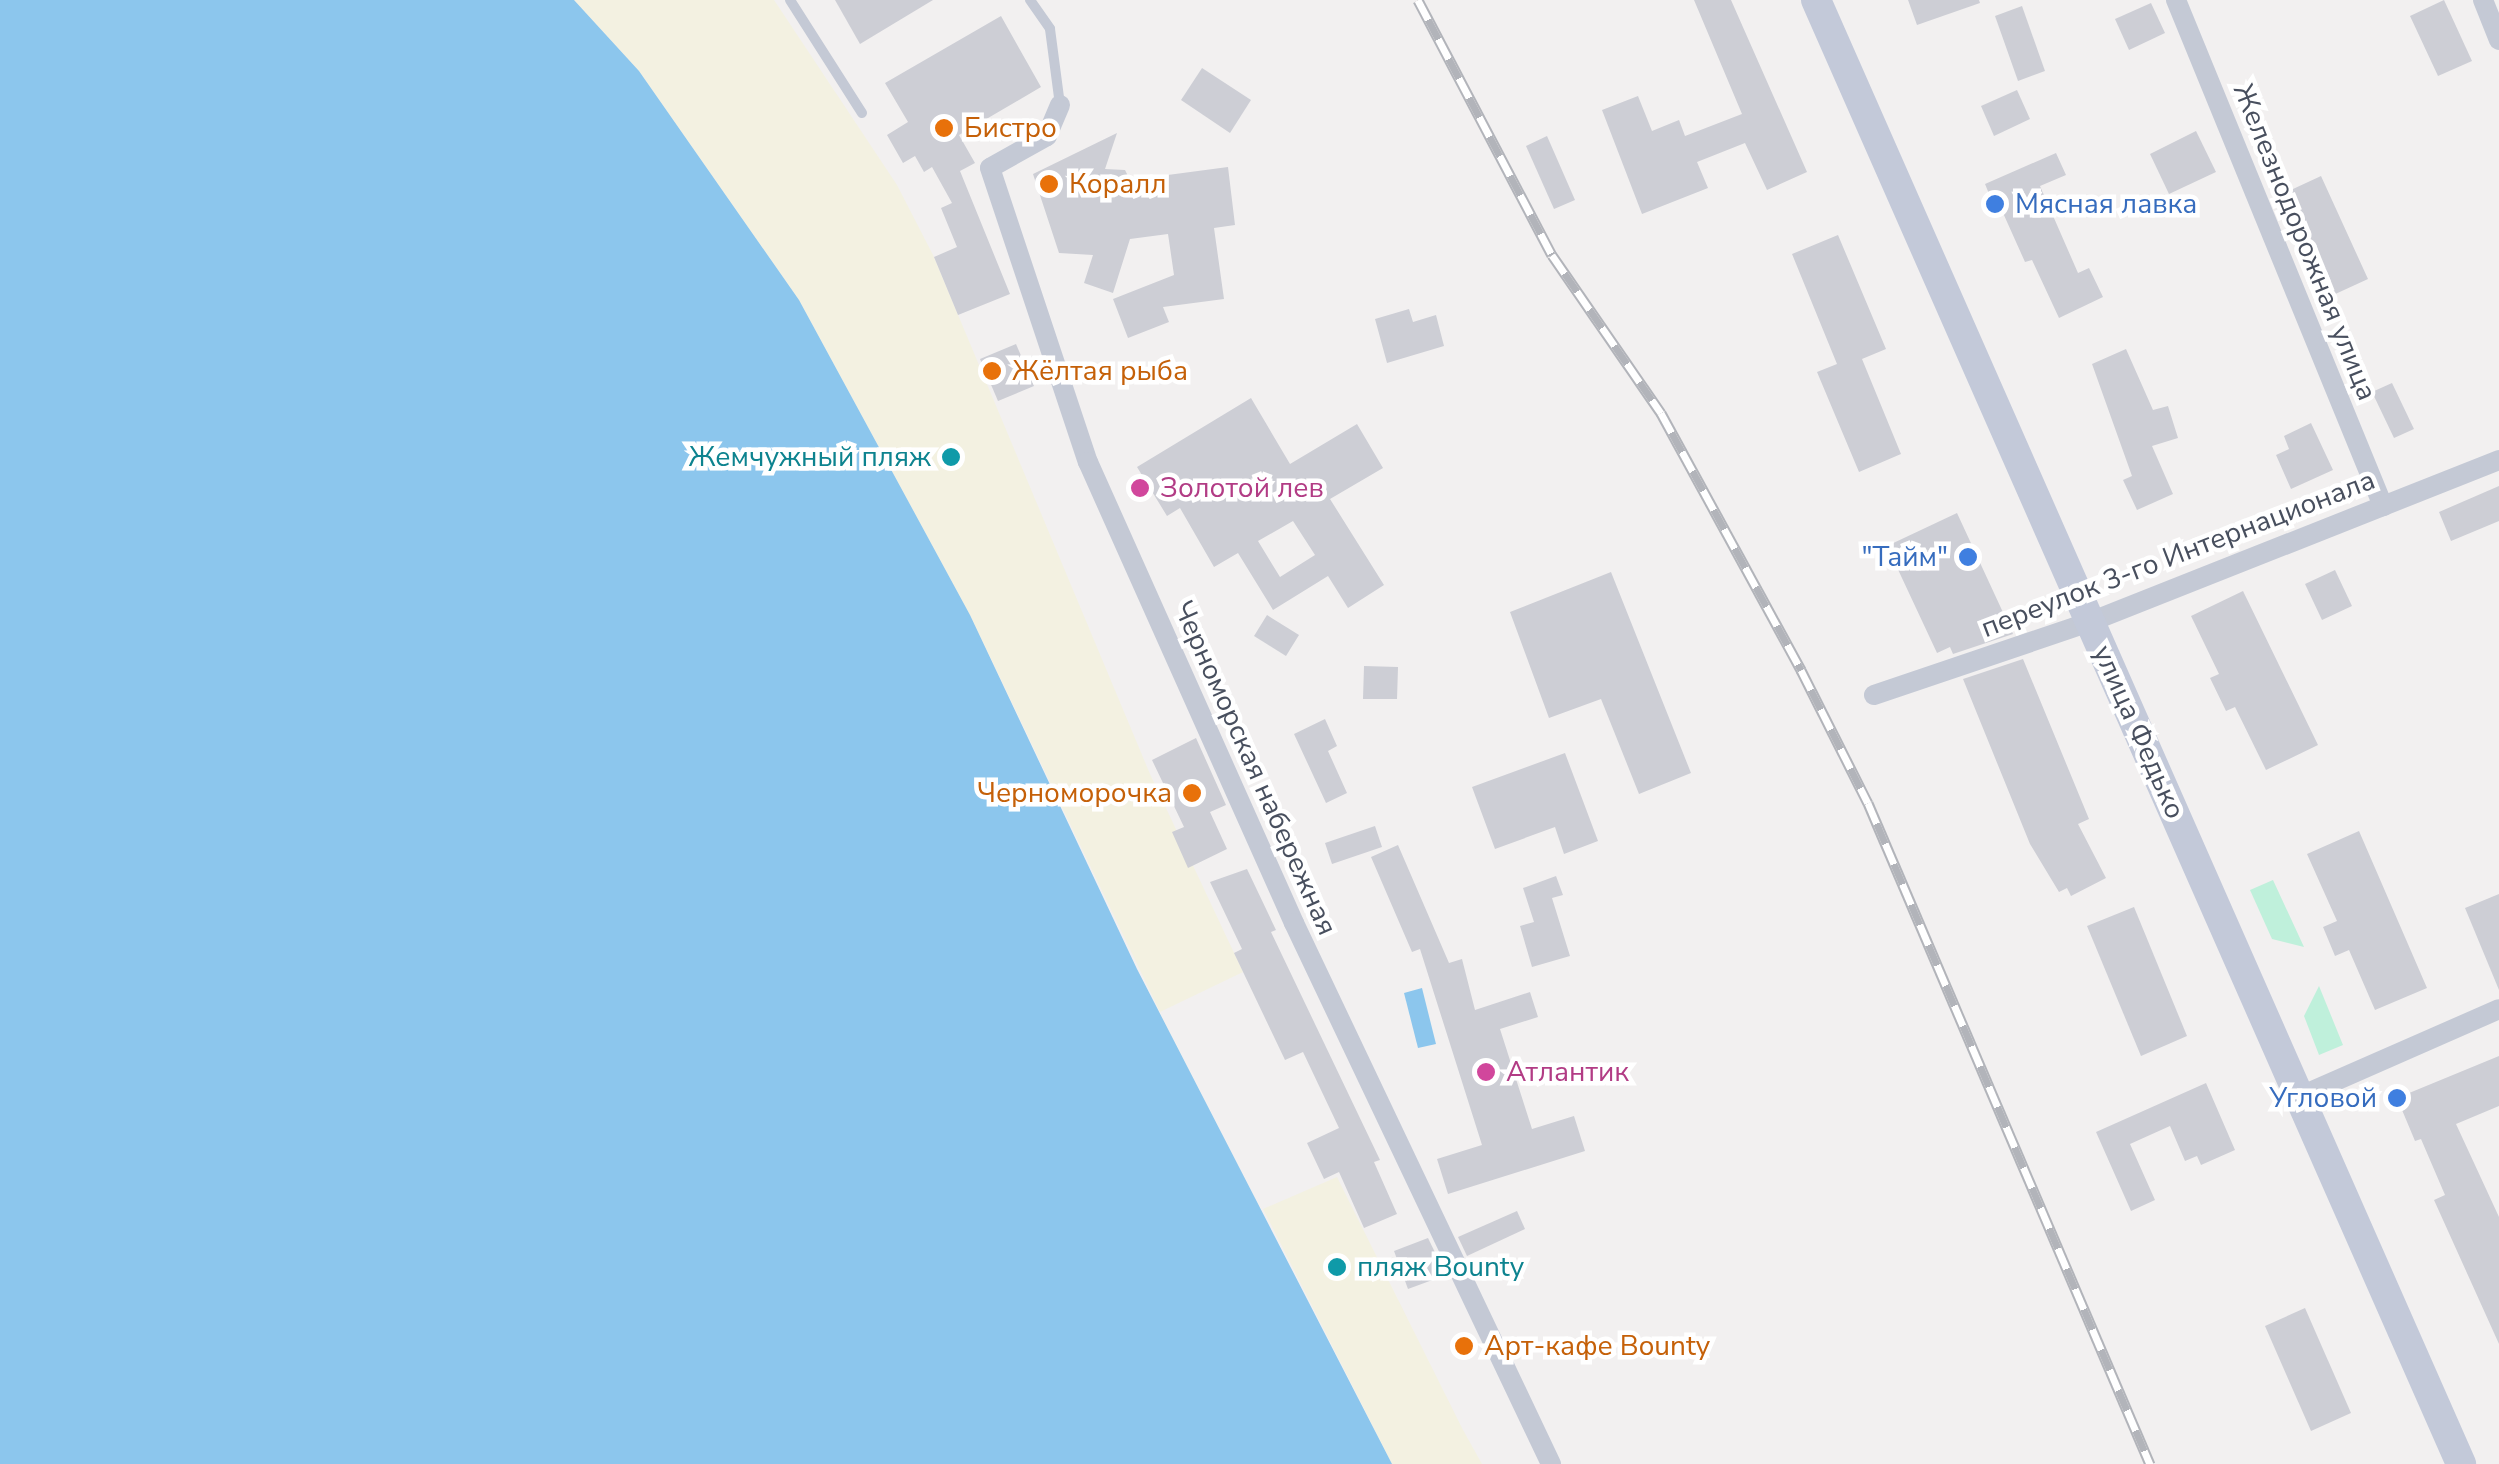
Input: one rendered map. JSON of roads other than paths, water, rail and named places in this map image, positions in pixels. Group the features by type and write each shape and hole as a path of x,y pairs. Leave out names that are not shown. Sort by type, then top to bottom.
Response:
{"main road":[{"name":"улица Федько","path":"1816,0 2461,1464"}],"street":[{"name":"Железнодорожная улица","path":"2176,0 2383,506"},
{"path":"2483,0 2499,40"},
{"name":"Черноморская набережная","path":"1060,105 1048,136 990,168 1088,462 1294,924 1552,1464"},
{"name":"переулок 3-го Интернационала","path":"1874,695 2090,622 2499,460"},
{"path":"2302,1096 2499,1009"}],"lane":[{"path":"790,0 862,113"},
{"path":"1030,0 1050,29 1060,105"}],"water":[{"path":"0,0 574,0 639,71 799,300 970,615 1137,969 1392,1464 0,1464"},
{"path":"1422,988 1436,1044 1418,1048 1404,993"}],"railway":[{"path":"1418,0 1552,255 1661,413 1801,670 1868,803 2150,1464"}],"place":[{"name":"Бистро","path":"944,128"},
{"name":"Коралл","path":"1049,184"},
{"name":"Мясная лавка","path":"1995,204"},
{"name":"Жёлтая рыба","path":"992,371"},
{"name":"Жемчужный пляж","path":"951,457"},
{"name":"Золотой лев","path":"1140,488"},
{"name":"\"Тайм\"","path":"1968,557"},
{"name":"Черноморочка","path":"1192,793"},
{"name":"Атлантик","path":"1486,1072"},
{"name":"Угловой","path":"2397,1098"},
{"name":"пляж Bounty","path":"1337,1267"},
{"name":"Арт-кафе Bounty","path":"1464,1346"}]}
